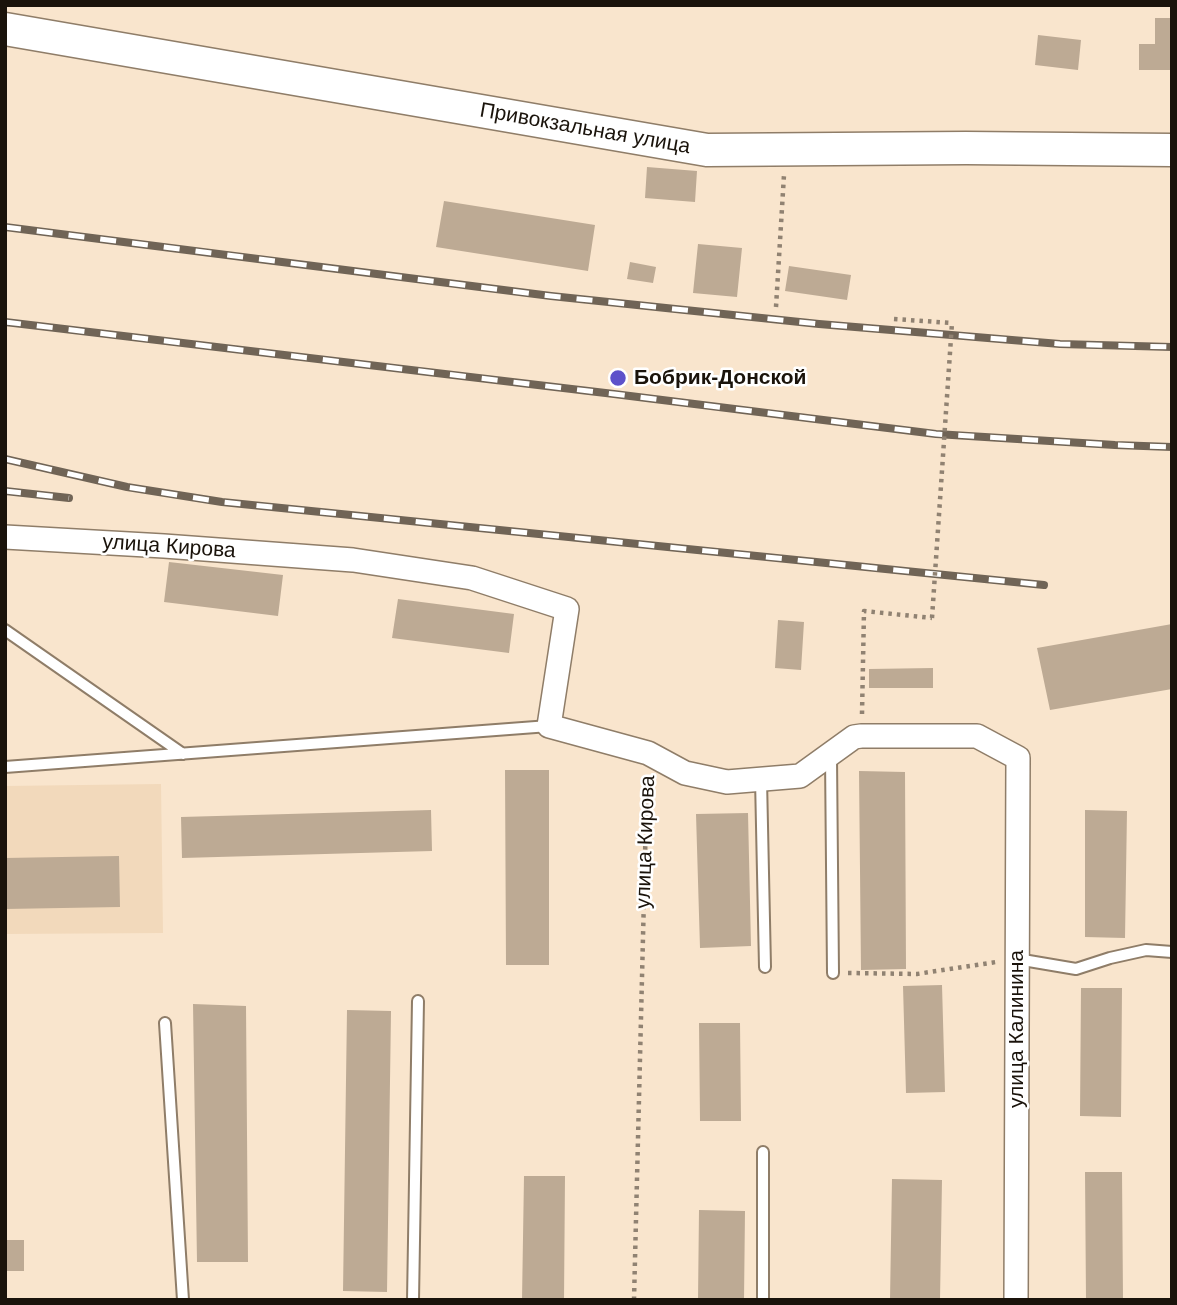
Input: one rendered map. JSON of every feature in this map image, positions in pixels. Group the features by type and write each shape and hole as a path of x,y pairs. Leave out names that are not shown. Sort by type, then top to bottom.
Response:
{"street":[{"name":"Привокзальная улица","path":"5,29 707,150 1172,150"},
{"name":"улица Кирова","path":"5,537 353,560 472,578 567,609 549,726 648,753"},
{"path":"648,753 685,773 727,782 800,776 854,737 861,736"},
{"name":"улица Калинина","path":"861,736 977,736 1018,758 1016,1300"}],"lane":[{"path":"5,629 183,754"},
{"path":"5,767 549,726"},
{"path":"831,754 833,973"},
{"path":"761,779 765,967"},
{"path":"1017,959 1076,969 1146,950 1172,952"},
{"path":"413,1300 418,1001"},
{"path":"165,1023 183,1300"},
{"path":"763,1152 763,1300"}],"path":[{"path":"776,307 786,149"},
{"path":"861,736 864,611 932,618 952,323 894,319"},
{"name":"улица Кирова","path":"634,1300 648,753"},
{"path":"833,973 917,974 1017,959"}],"shaded area":[{"path":"161,784 163,933 5,934 5,786"}],"building":[{"path":"1155,18 1172,18 1172,70 1139,70 1139,44 1155,44"},
{"path":"1038,35 1081,40 1078,70 1035,65"},
{"path":"647,167 697,171 695,202 645,198"},
{"path":"444,201 595,225 588,271 436,247"},
{"path":"698,244 742,248 737,297 693,293"},
{"path":"630,262 656,267 653,283 627,279"},
{"path":"789,266 851,275 847,300 785,291"},
{"path":"169,562 283,575 278,616 164,602"},
{"path":"398,599 514,614 509,653 392,638"},
{"path":"778,620 804,622 801,670 775,668"},
{"path":"1172,624 1172,689 1050,710 1037,648"},
{"path":"933,668 933,688 869,688 869,669"},
{"path":"505,770 549,770 549,965 506,965"},
{"path":"859,771 905,772 906,969 861,970"},
{"path":"431,810 432,851 182,858 181,817"},
{"path":"1085,810 1127,811 1125,938 1085,937"},
{"path":"748,813 751,946 700,948 696,814"},
{"path":"119,856 120,907 5,909 5,858"},
{"path":"942,985 945,1092 906,1093 903,986"},
{"path":"1081,988 1122,988 1121,1117 1080,1116"},
{"path":"193,1004 246,1006 248,1262 197,1262"},
{"path":"347,1010 391,1011 387,1292 343,1291"},
{"path":"699,1023 740,1023 741,1121 700,1121"},
{"path":"1085,1172 1122,1172 1123,1300 1086,1300"},
{"path":"524,1176 565,1176 564,1300 522,1300"},
{"path":"892,1179 942,1180 940,1300 890,1300"},
{"path":"699,1210 745,1211 744,1300 698,1300"},
{"path":"5,1240 24,1240 24,1271 5,1271"}],"railway":[{"path":"5,227 551,296 819,324 1060,344 1172,347"},
{"path":"5,322 936,434 1172,447"},
{"path":"5,459 127,487 222,502 1044,585"},
{"path":"5,491 69,498"}],"place":[{"name":"Бобрик-Донской","path":"618,378"}]}
